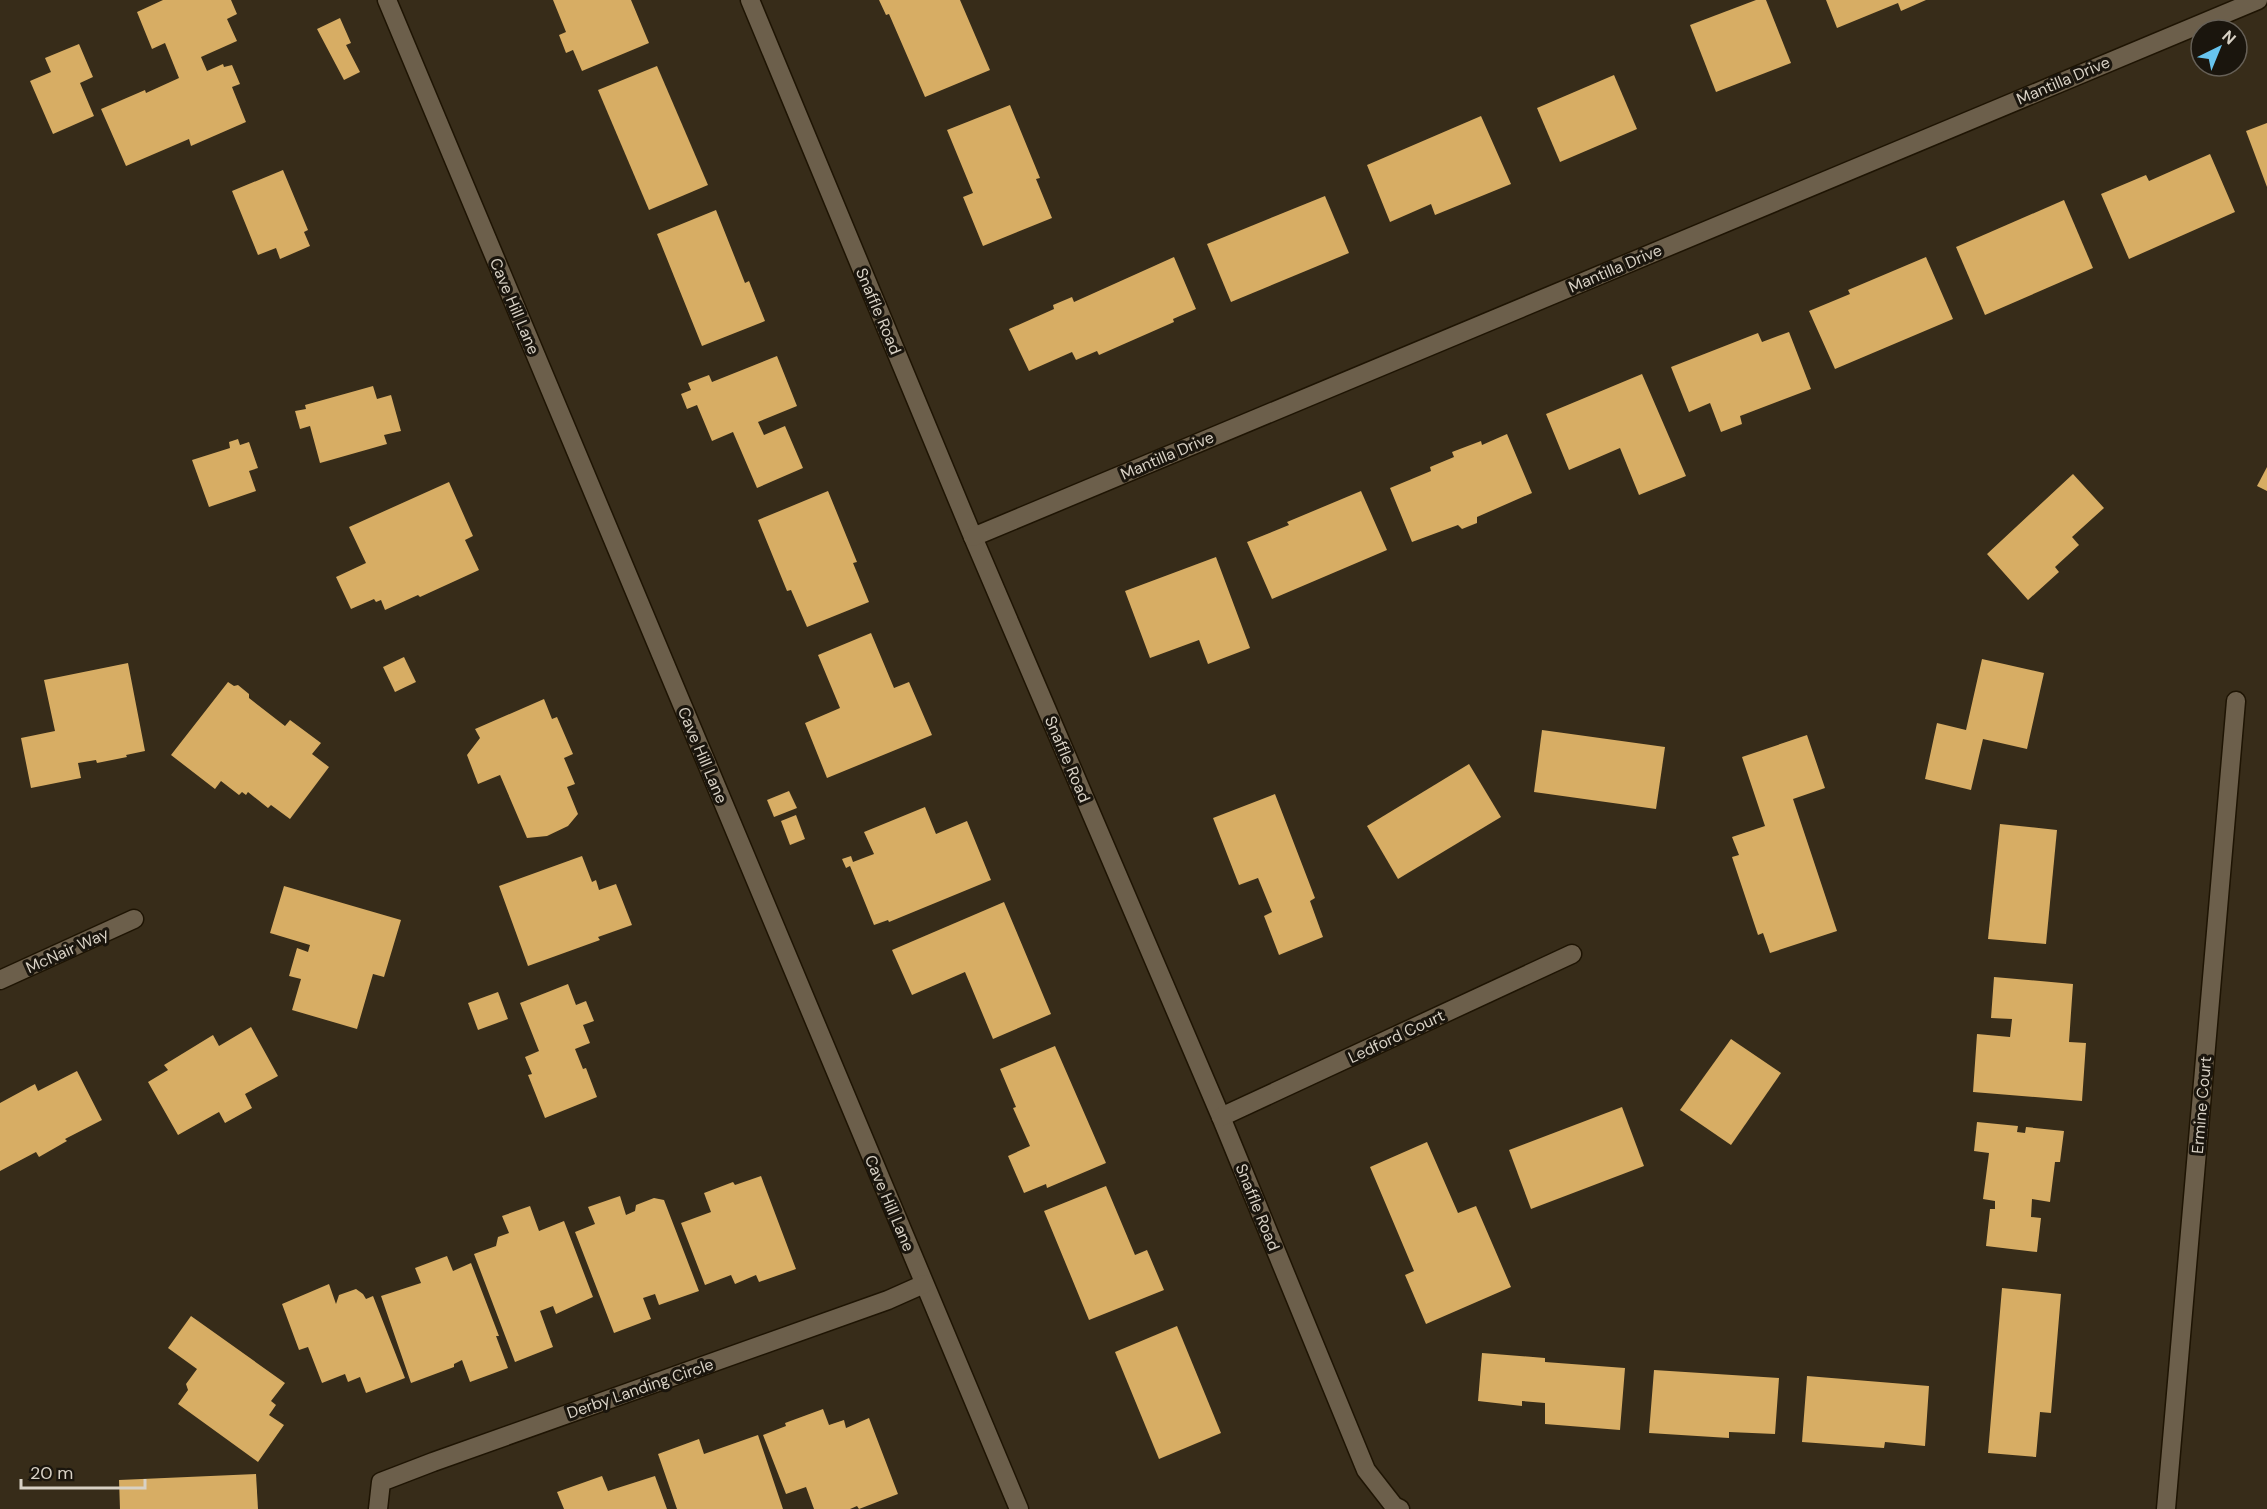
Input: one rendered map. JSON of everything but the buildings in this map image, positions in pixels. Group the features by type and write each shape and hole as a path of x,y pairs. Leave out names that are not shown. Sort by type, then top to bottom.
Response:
{"street":[{"name":"Cave Hill Lane","path":"387,0 1019,1509"},
{"name":"Snaffle Road","path":"750,0 973,537 1221,1117 1366,1470 1394,1506 1400,1509"},
{"name":"Mantilla Drive","path":"973,537 2203,21 2258,0"},
{"name":"Ermine Court","path":"2166,1509 2236,701"},
{"name":"McNair Way","path":"0,980 134,919"},
{"name":"Ledford Court","path":"1221,1117 1572,954"},
{"name":"Derby Landing Circle","path":"378,1509 381,1482 888,1300 924,1284"}]}
